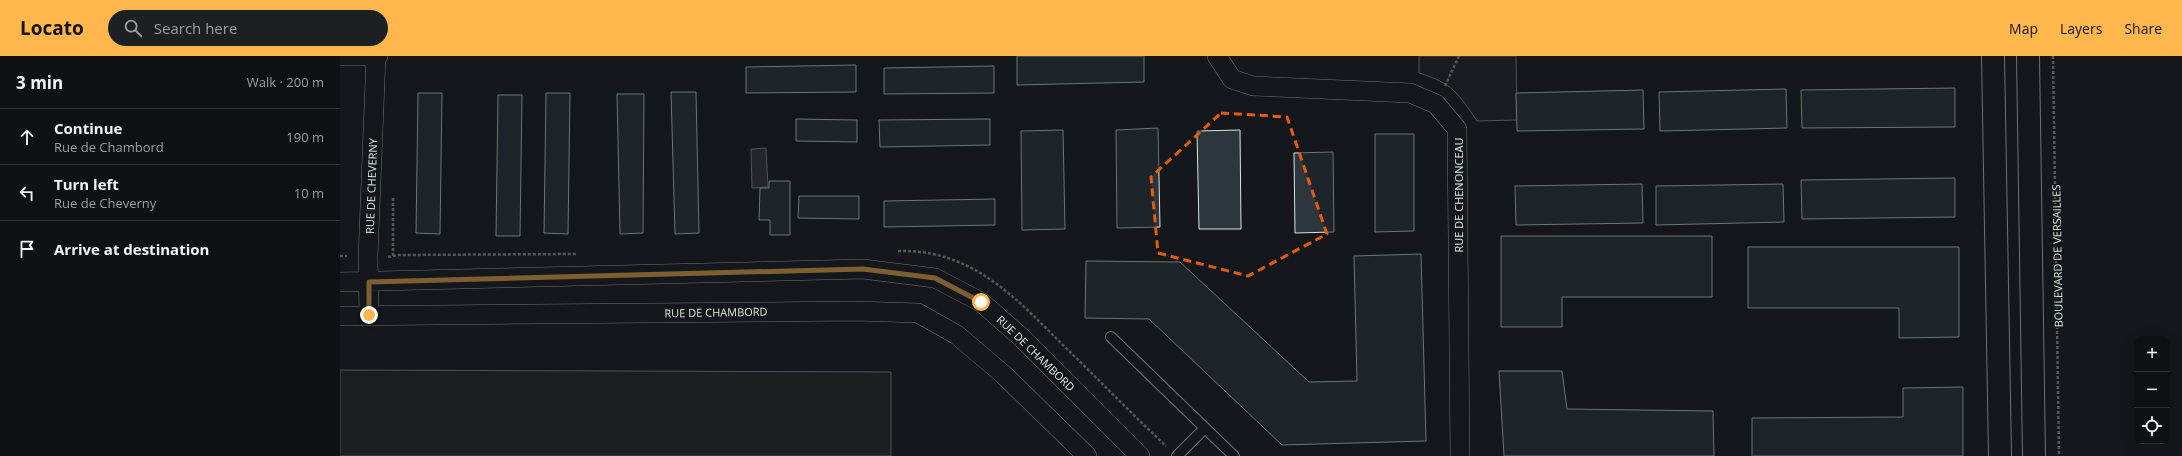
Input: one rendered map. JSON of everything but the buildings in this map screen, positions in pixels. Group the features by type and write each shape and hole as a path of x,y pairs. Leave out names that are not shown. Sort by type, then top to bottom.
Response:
{"street":[{"path":"340,56 377,56"},
{"name":"RUE DE CHEVERNY","path":"369,315 368,257 377,56"},
{"name":"RUE DE CHENONCEAU","path":"1217,56 1232,78 1253,86 1410,93 1436,104 1457,129 1460,456"},
{"path":"1993,56 2000,456"},
{"path":"2028,56 2034,456"},
{"name":"RUE DE CHAMBORD","path":"340,282 863,269 935,278 981,302 1021,337 1140,456"},
{"name":"RUE DE CHAMBORD","path":"340,316 854,311 918,313 957,335 1004,375 1087,456"}],"lane":[{"path":"1111,337 1234,456"},
{"path":"1177,456 1205,428"}],"path":[{"path":"1436,104 1459,56"},
{"name":"BOULEVARD DE VERSAILLES","path":"2053,56 2059,456"}],"highlighted area":[{"path":"1221,113 1287,117 1327,234 1248,276 1158,253 1151,177"}],"shaded area":[{"path":"1419,56 1516,56 1517,120 1477,121 1465,103 1447,85 1419,73"},
{"path":"766,148 768,187 752,188 751,149"},
{"path":"340,370 891,372 891,456 340,456"}],"route":[{"path":"369,315 369,282 863,269 935,278 981,302"}]}
